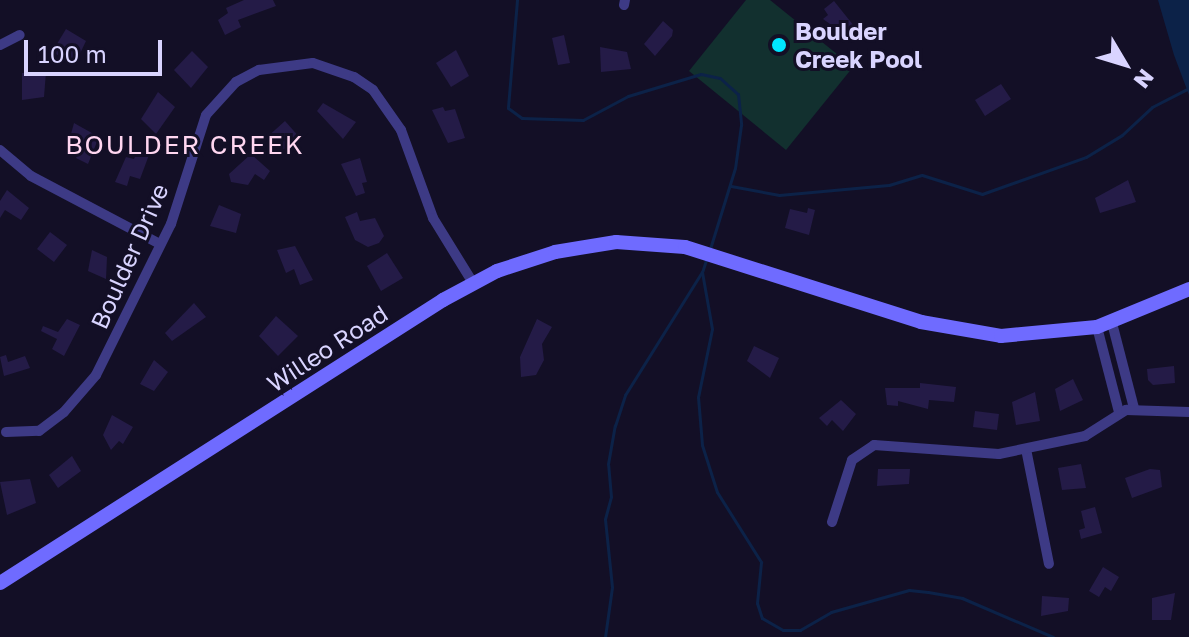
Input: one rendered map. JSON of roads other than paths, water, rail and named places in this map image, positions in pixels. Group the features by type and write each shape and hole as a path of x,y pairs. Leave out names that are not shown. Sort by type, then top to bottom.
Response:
{"street":[{"path":"0,45 20,35"},
{"name":"Boulder Drive","path":"6,432 39,431 85,391 106,358 178,206 198,130 216,100 259,70 313,63 354,77 388,107 433,218 473,283"},
{"path":"0,150 31,176 160,244"},
{"name":"Willeo Road","path":"0,583 473,283 555,252 616,242 660,244 710,253 956,331 1014,336 1112,323 1189,289"},
{"path":"1112,323 1134,408"},
{"path":"1097,327 1119,412"},
{"path":"832,522 852,460 874,445 965,455 1026,449 1085,436 1119,412 1134,408 1189,412"},
{"path":"1026,449 1049,564"}],"water":[{"path":"1158,0 1189,0 1189,95 1174,55"}],"waterway":[{"path":"517,0 508,108 522,118 583,120 628,96 701,74 720,78 738,94 741,125 735,168 710,249"},
{"path":"731,186 779,195 889,185 922,175 982,194 1086,157 1122,135 1152,107 1189,88"},
{"path":"706,260 702,272 712,329 698,397 702,445 717,492 761,562 757,603 762,618 783,630 800,630 831,612 909,590 962,598 1053,637"},
{"path":"605,637 612,587 605,519 611,497 608,464 615,426 625,395 702,272"}],"place":[{"name":"Boulder Creek Pool","path":"779,45"}],"district":[{"name":"BOULDER CREEK","path":"185,145"}]}
